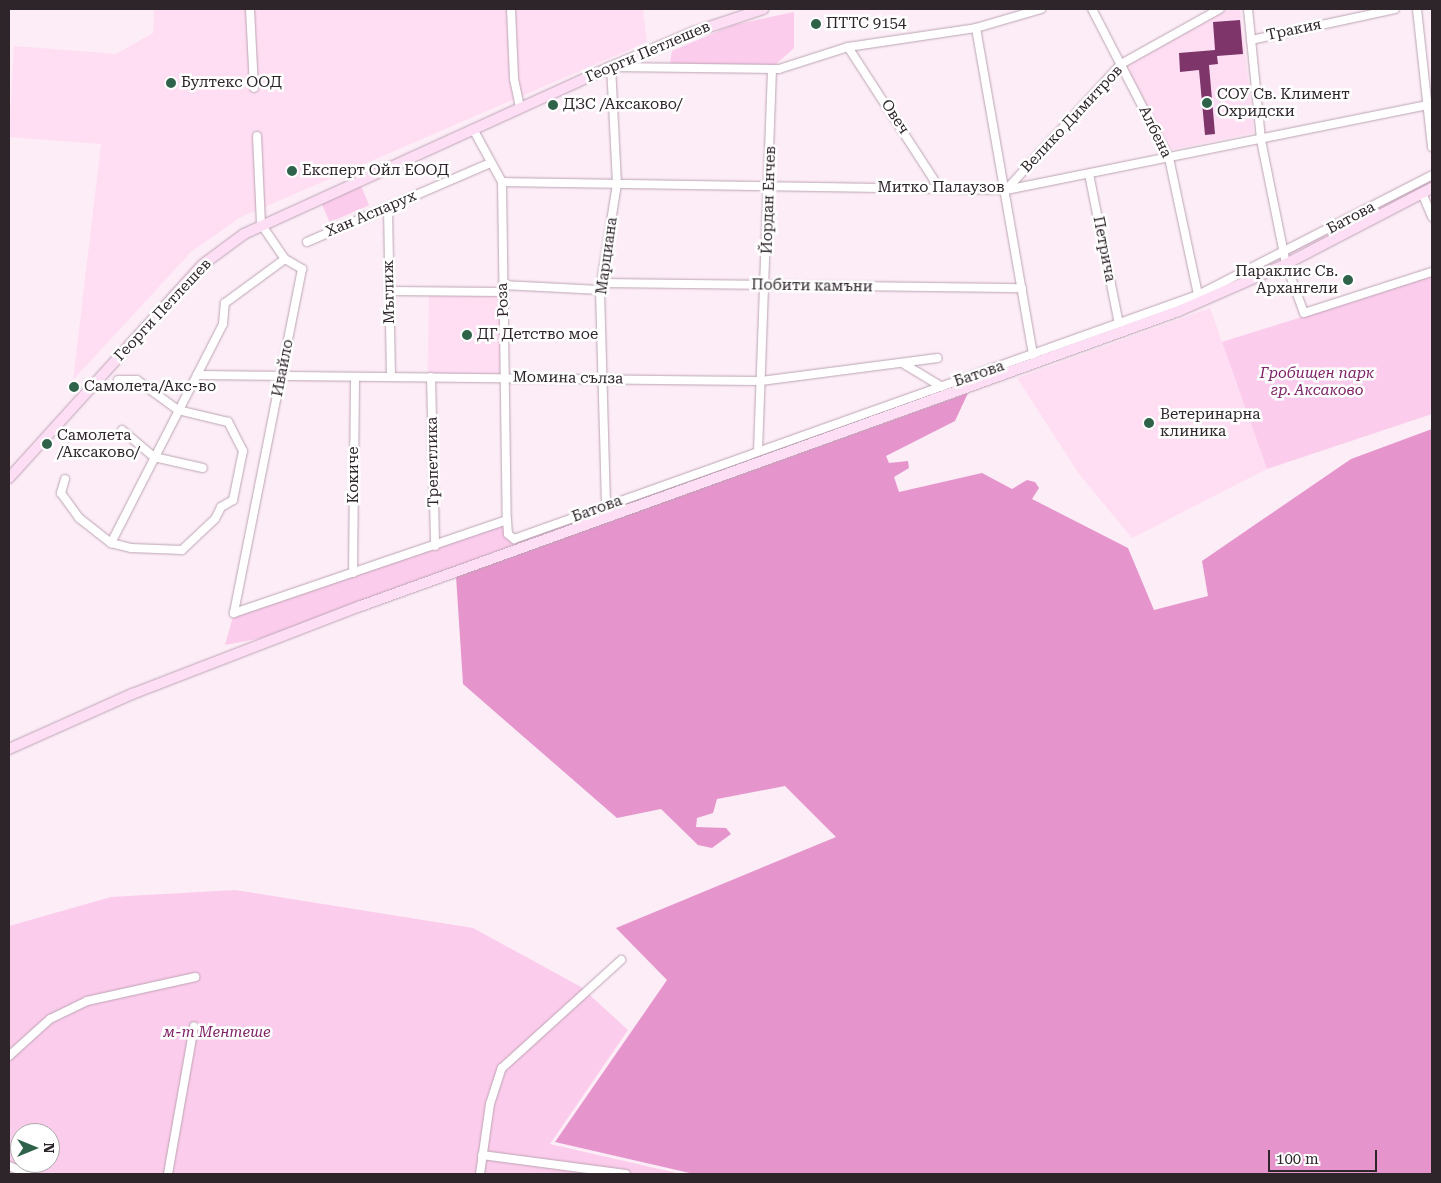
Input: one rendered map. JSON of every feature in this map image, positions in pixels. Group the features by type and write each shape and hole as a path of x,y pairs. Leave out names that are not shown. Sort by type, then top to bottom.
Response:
{"main road":[{"name":"Георги Петлешев","path":"9,478 202,264 261,224 611,67 694,32 763,9"},
{"path":"9,749 132,694 358,607 1179,311 1286,264 1432,188"}],"street":[{"path":"250,9 254,88"},
{"path":"511,9 514,79 520,108"},
{"path":"611,67 772,70 848,47 976,28 1041,9"},
{"name":"Албена","path":"1092,9 1169,158 1198,295"},
{"name":"Велико Димитров","path":"1006,190 1121,64 1220,9"},
{"path":"1248,9 1261,140 1286,264 1304,313 1432,272"},
{"name":"Тракия","path":"1252,40 1395,9"},
{"path":"1417,9 1430,105 1432,147"},
{"path":"976,28 1006,190 1033,355"},
{"name":"Овеч","path":"848,47 940,188"},
{"name":"Марциана","path":"606,505 600,286 617,184 611,67"},
{"name":"Йордан Енчев","path":"758,451 770,187 772,70"},
{"name":"Митко Палаузов","path":"502,182 1006,190 1430,105"},
{"path":"473,129 502,182"},
{"path":"257,136 261,224"},
{"name":"Хан Аспарух","path":"307,242 490,163"},
{"name":"Петрича","path":"1089,174 1119,324"},
{"name":"Батова","path":"511,538 1033,355 1198,295 1284,253 1432,175"},
{"name":"Роза","path":"502,182 507,520 511,538"},
{"path":"1422,193 1432,218"},
{"name":"Мъглиж","path":"388,207 391,377"},
{"name":"Ивайло","path":"261,224 285,259 302,270 234,613 353,573"},
{"path":"111,543 223,324 225,303 285,259"},
{"name":"Побити камъни","path":"389,291 600,286 1022,288"},
{"name":"Момина сълза","path":"197,375 761,381 904,364 938,358"},
{"path":"904,364 942,387"},
{"name":"Кокиче","path":"353,573 355,377"},
{"name":"Трепетлика","path":"431,377 435,546"},
{"path":"65,479 61,493 79,518 111,543 178,552 215,519 221,507 233,500 242,447 226,420 178,410 137,380 118,380"},
{"path":"122,430 154,457 203,468"},
{"path":"353,573 507,520"},
{"path":"480,1174 490,1104 502,1068 622,960"},
{"path":"9,1056 50,1019 87,1001 195,977"},
{"path":"168,1174 194,1026"},
{"path":"482,1154 626,1174"},
{"path":"9,1166 28,1174"}],"shaded area":[{"path":"154,9 643,9 647,42 241,217 191,252 73,380 101,144 9,137 14,46 116,54 153,33"},
{"path":"1228,9 1240,9 1254,133 1170,150 1126,66"},
{"name":"ДГ Детство мое","path":"429,291 503,292 501,378 427,377"},
{"name":"Ветеринарна клиника","path":"1210,308 1267,469 1132,538 1079,474 1017,378"},
{"path":"968,393 955,421 886,456 889,463 908,461 909,468 894,477 899,492 982,473 1012,489 1027,480 1035,482 1039,488 1032,499 1128,548 1154,610 1208,596 1202,561 1351,459 1432,429 1432,1174 694,1174 555,1142 667,980 616,928 836,837 785,786 717,799 713,813 697,818 696,827 726,828 731,834 712,848 698,845 661,809 617,818 463,684 456,576"}],"green space":[{"path":"794,12 794,48 774,66 670,63 672,51 733,25"},
{"path":"1432,175 1432,182 1189,305 262,638 225,645 234,613 507,520 511,538 1198,295"},
{"path":"361,186 369,205 330,222 321,203"},
{"name":"Гробищен парк гр. Аксаково","path":"1432,276 1432,414 1267,469 1222,342"},
{"name":"м-т Ментeше","path":"235,890 473,928 581,987 628,1030 550,1144 681,1174 9,1174 9,926 111,897"}],"building":[{"name":"СОУ Св. Климент Охридски","path":"1240,20 1243,54 1217,56 1218,64 1209,65 1215,134 1205,135 1199,70 1180,72 1179,53 1215,50 1213,22"}],"place":[{"name":"ПТТС 9154","path":"816,24"},
{"name":"Бултекс ООД","path":"171,83"},
{"name":"СОУ Св. Климент Охридски","path":"1207,103"},
{"name":"ДЗС /Аксаково/","path":"553,105"},
{"name":"Експерт Ойл ЕООД","path":"292,171"},
{"name":"Параклис Св. Архангели","path":"1348,280"},
{"name":"ДГ Детство мое","path":"467,335"},
{"name":"Самолета/Акс-во","path":"74,387"},
{"name":"Ветеринарна клиника","path":"1149,423"},
{"name":"Самолета /Аксаково/","path":"47,444"}]}
